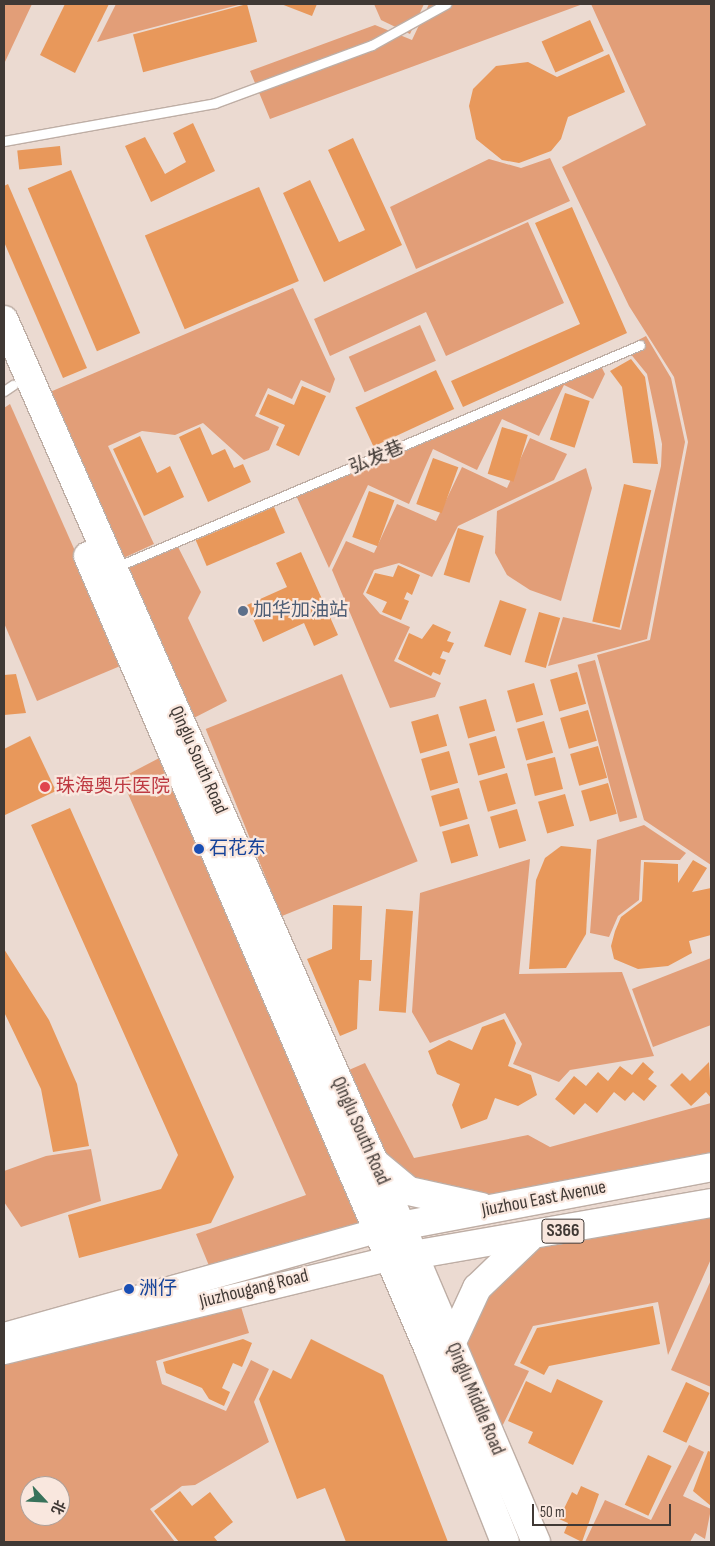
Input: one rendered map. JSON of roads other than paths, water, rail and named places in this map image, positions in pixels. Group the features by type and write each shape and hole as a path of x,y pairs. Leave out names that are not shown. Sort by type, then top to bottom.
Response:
{"main road":[{"name":"Qinglu South Road","path":"4,320 374,1162 389,1228"},
{"name":"Qinglu South Road","path":"7,381 402,1257"},
{"path":"374,1162 409,1191 492,1209"},
{"name":"Jiuzhou East Avenue","path":"389,1228 711,1166"},
{"path":"623,1184 633,1218"},
{"name":"Jiuzhou East Avenue","path":"402,1257 529,1238 711,1203"},
{"path":"452,1342 477,1288 529,1238"},
{"name":"Qinglu Middle Road","path":"402,1257 452,1342 536,1542"},
{"name":"Qinglu Middle Road","path":"402,1257 505,1542"}],"street":[{"name":"Jiuzhougang Road","path":"4,1335 389,1228"},
{"name":"Jiuzhougang Road","path":"4,1352 402,1257"}],"lane":[{"path":"4,141 214,102 372,45 446,4"},
{"name":"弘发巷","path":"113,568 640,345"}],"place":[{"name":"加华加油站","path":"243,611"},
{"name":"珠海奥乐医院","path":"45,787"},
{"name":"石花东","path":"199,849"},
{"name":"洲仔","path":"129,1289"}]}
